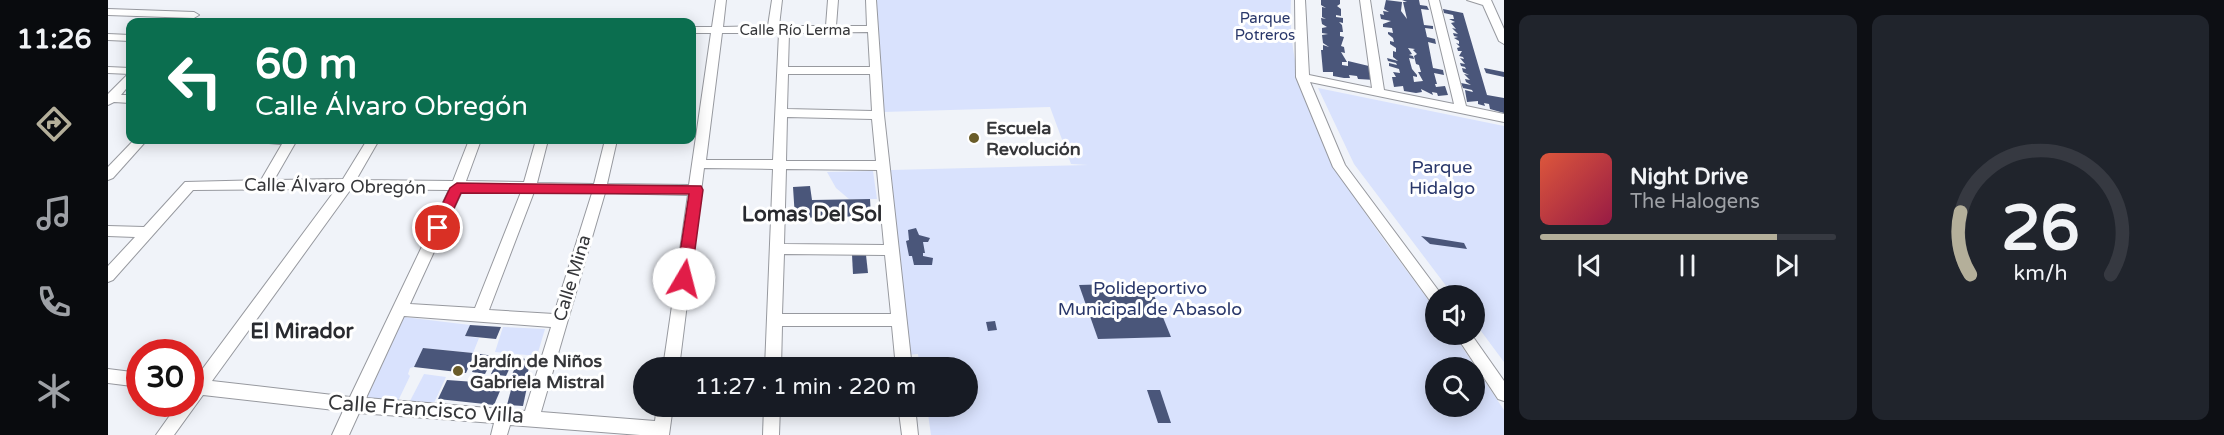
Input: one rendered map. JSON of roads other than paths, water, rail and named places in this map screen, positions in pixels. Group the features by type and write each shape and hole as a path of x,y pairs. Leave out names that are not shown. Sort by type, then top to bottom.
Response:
{"street":[{"path":"673,357 721,0"},
{"path":"871,0 878,115 902,357"},
{"path":"1300,0 1302,77 1339,167 1426,285"},
{"path":"1365,0 1379,93"},
{"path":"1434,0 1461,109"},
{"path":"1472,0 1487,2 1504,41"},
{"path":"831,29 833,3"},
{"path":"773,357 782,70 777,4"},
{"path":"108,12 178,18"},
{"name":"Calle Río Lerma","path":"696,30 873,29"},
{"path":"108,37 126,38"},
{"path":"108,70 126,71"},
{"path":"782,70 875,71"},
{"path":"1302,77 1504,118"},
{"path":"110,99 126,82"},
{"path":"110,99 126,99"},
{"path":"781,113 878,115"},
{"path":"108,175 137,144"},
{"path":"265,184 289,144"},
{"path":"204,376 347,184 371,144"},
{"path":"340,435 457,188 474,144"},
{"path":"480,314 529,187 541,144"},
{"name":"Calle Mina","path":"531,417 600,188 610,144"},
{"path":"700,164 883,166"},
{"name":"Calle Álvaro Obregón","path":"149,232 190,185 347,184 457,188 696,190"},
{"path":"108,231 149,232"},
{"path":"108,276 149,232"},
{"path":"777,249 893,250"},
{"path":"399,309 559,321"},
{"path":"774,320 899,320"},
{"path":"1470,345 1504,394"},
{"path":"108,376 126,378"},
{"name":"Calle Francisco Villa","path":"204,392 531,417 662,432"},
{"path":"499,435 504,416"},
{"path":"164,435 177,417"},
{"path":"662,432 664,417"},
{"path":"771,435 772,417"},
{"path":"907,417 910,435"}],"place":[{"name":"Escuela Revolución","path":"974,138"},
{"name":"Jardín de Niños Gabriela Mistral","path":"458,371"}],"district":[{"name":"Lomas Del Sol","path":"812,214"},
{"name":"El Mirador","path":"302,331"}],"park label":[{"name":"Parque Potreros","path":"1265,26"},
{"name":"Parque Hidalgo","path":"1442,177"},
{"name":"Polideportivo Municipal de Abasolo","path":"1150,298"}]}
